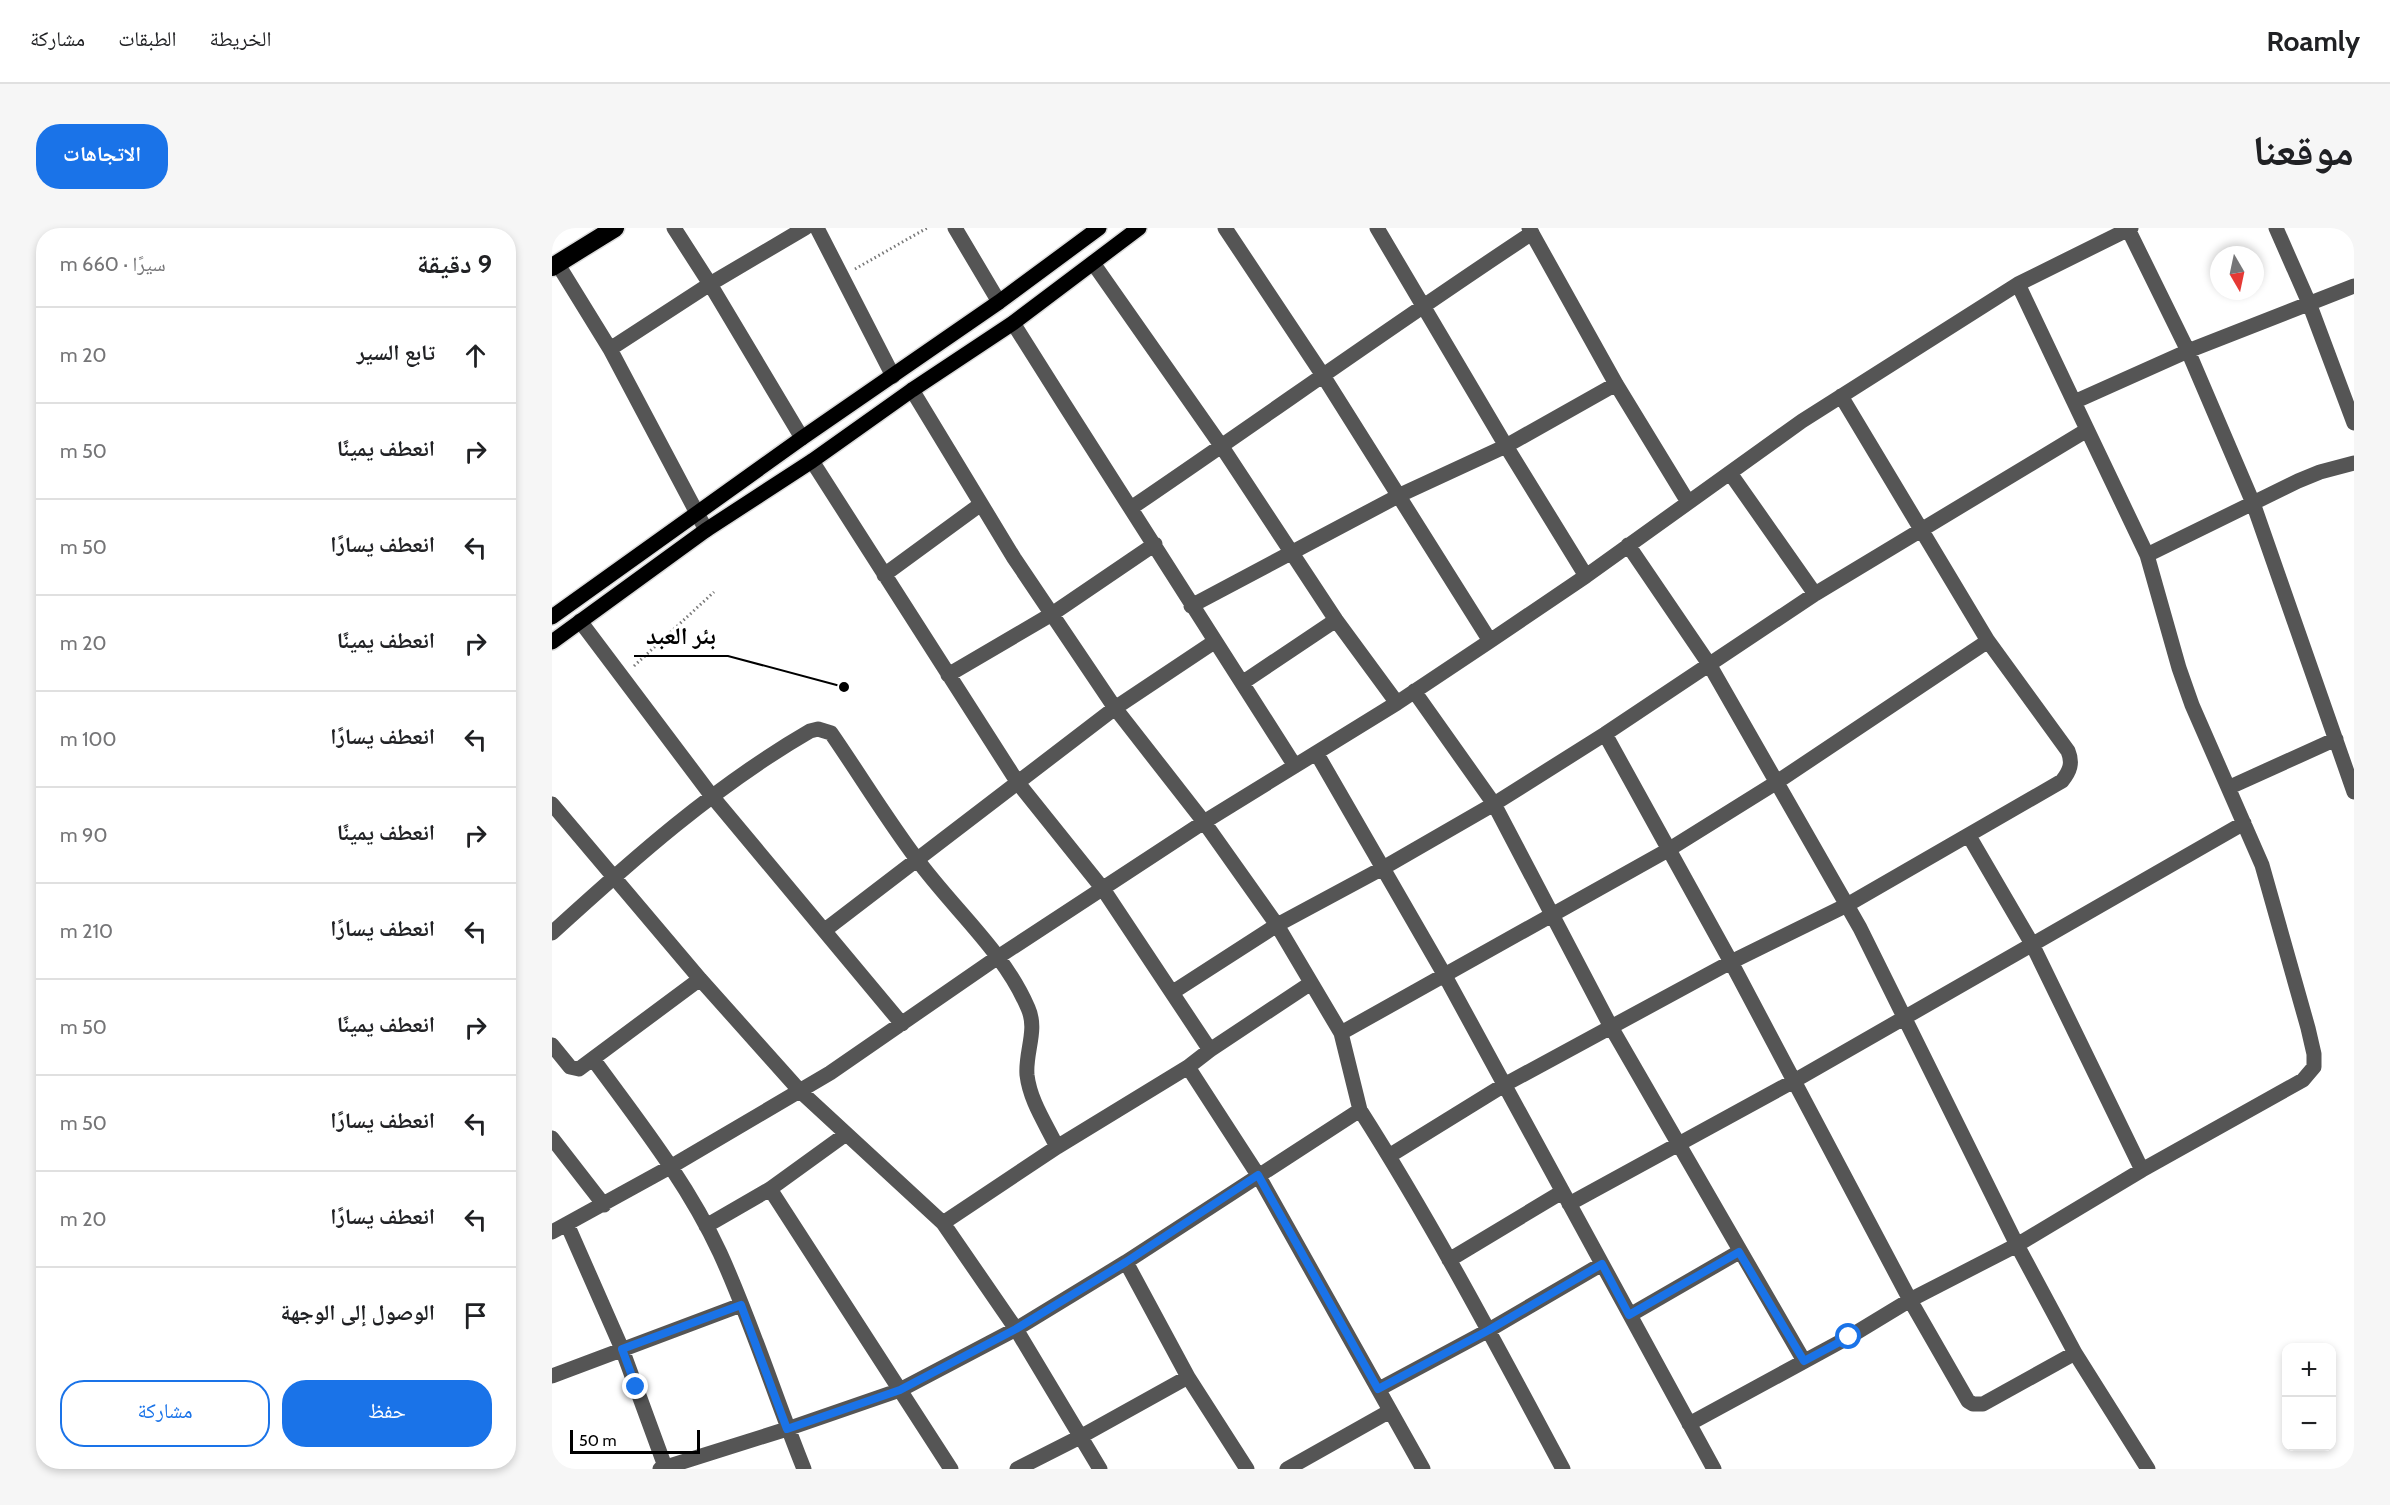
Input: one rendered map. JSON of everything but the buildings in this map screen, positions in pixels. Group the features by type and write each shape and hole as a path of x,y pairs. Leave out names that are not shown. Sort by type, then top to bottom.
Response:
{"highway":[{"path":"555,265 615,228"}],"main road":[{"path":"552,617 802,438 999,302 1099,228"},
{"path":"552,642 706,530 812,461 912,390 1013,323 1139,228"}],"street":[{"path":"674,228 802,438"},
{"path":"610,350 710,284 805,228"},
{"path":"817,228 893,376"},
{"path":"955,228 999,302"},
{"path":"1225,228 1400,495 1490,641"},
{"path":"1377,228 1586,576"},
{"path":"2276,228 2309,303 2354,423"},
{"path":"552,1232 604,1205 800,1091 998,957 1204,822 1317,754 1490,641 1586,576 1802,421 1841,396 2018,284 2130,229 2188,351 2253,503 2354,792"},
{"path":"1131,508 1531,231 1616,384 1688,502"},
{"path":"1093,263 1222,447 1336,620 1397,703"},
{"path":"555,265 610,350 706,530"},
{"path":"1689,1424 1910,1300 2017,1245 2142,1170 2302,1080 2314,1067 2314,1054 2308,1028 2262,865 2186,687 2147,555 2018,284"},
{"path":"2074,402 2188,351 2354,286"},
{"path":"1013,323 1155,544 1191,606 1295,766"},
{"path":"1191,606 1400,495 1506,446 1616,384"},
{"path":"912,390 1014,558 1115,708 1204,822 1277,925 1341,1033 1360,1110 1489,1330 1563,1469"},
{"path":"1389,1156 1504,1085 1731,962 1847,905 2062,781 2067,774 2071,759 2068,751 1988,641 1841,396"},
{"path":"1173,992 1277,925 1383,868 1494,804 1605,734 1815,594 2087,430"},
{"path":"812,461 1018,783 1103,889 1210,1050"},
{"path":"2147,555 2320,472 2354,463"},
{"path":"1730,473 1815,594"},
{"path":"884,575 981,504"},
{"path":"948,675 1052,614 1155,544"},
{"path":"1628,545 1709,664 1847,905 2017,1245 2075,1353 2148,1469"},
{"path":"1242,683 1336,620"},
{"path":"580,621 711,795 902,1024"},
{"path":"1341,1033 1668,850 1777,782 1988,641"},
{"path":"825,930 1115,708 1214,642"},
{"path":"1414,691 1494,804 1611,1027 1804,1361"},
{"path":"552,933 711,795 767,756 810,731 825,730 831,733 916,859 998,957 1029,1010 1032,1036 1026,1054 1027,1076 1032,1095 1057,1146"},
{"path":"1605,734 1731,962 1910,1300 1973,1404 1983,1404 2075,1353"},
{"path":"2230,787 2336,739"},
{"path":"1317,754 1443,974 1714,1469"},
{"path":"552,804 700,979 800,1091 943,1223 1016,1329 1100,1469"},
{"path":"1449,1260 1566,1198 1680,1145 2244,823"},
{"path":"1969,836 2032,944 2142,1170"},
{"path":"552,1045 573,1069 579,1069 700,979"},
{"path":"943,1223 1057,1146 1188,1067 1311,983"},
{"path":"593,1059 672,1166 706,1226 741,1305 804,1469"},
{"path":"1188,1067 1258,1175 1423,1469"},
{"path":"567,1224 622,1349 664,1468 900,1390 1016,1329 1126,1262 1360,1110"},
{"path":"706,1226 770,1189 846,1134"},
{"path":"552,1138 604,1205"},
{"path":"770,1189 951,1469"},
{"path":"1629,1315 1739,1252"},
{"path":"1126,1262 1188,1377 1247,1469"},
{"path":"1378,1389 1489,1330 1602,1264"},
{"path":"552,1376 741,1305"},
{"path":"1017,1469 1188,1377"},
{"path":"1287,1469 1390,1411"}],"path":[{"path":"843,276 927,228"},
{"path":"622,677 714,592"}],"place":[{"name":"بئر العبد","path":"844,687"}],"route":[{"path":"636,1387 622,1349 741,1305 787,1429 900,1390 1016,1329 1126,1262 1258,1175 1378,1389 1489,1330 1602,1264 1629,1315 1739,1252 1804,1361 1849,1337"}]}
